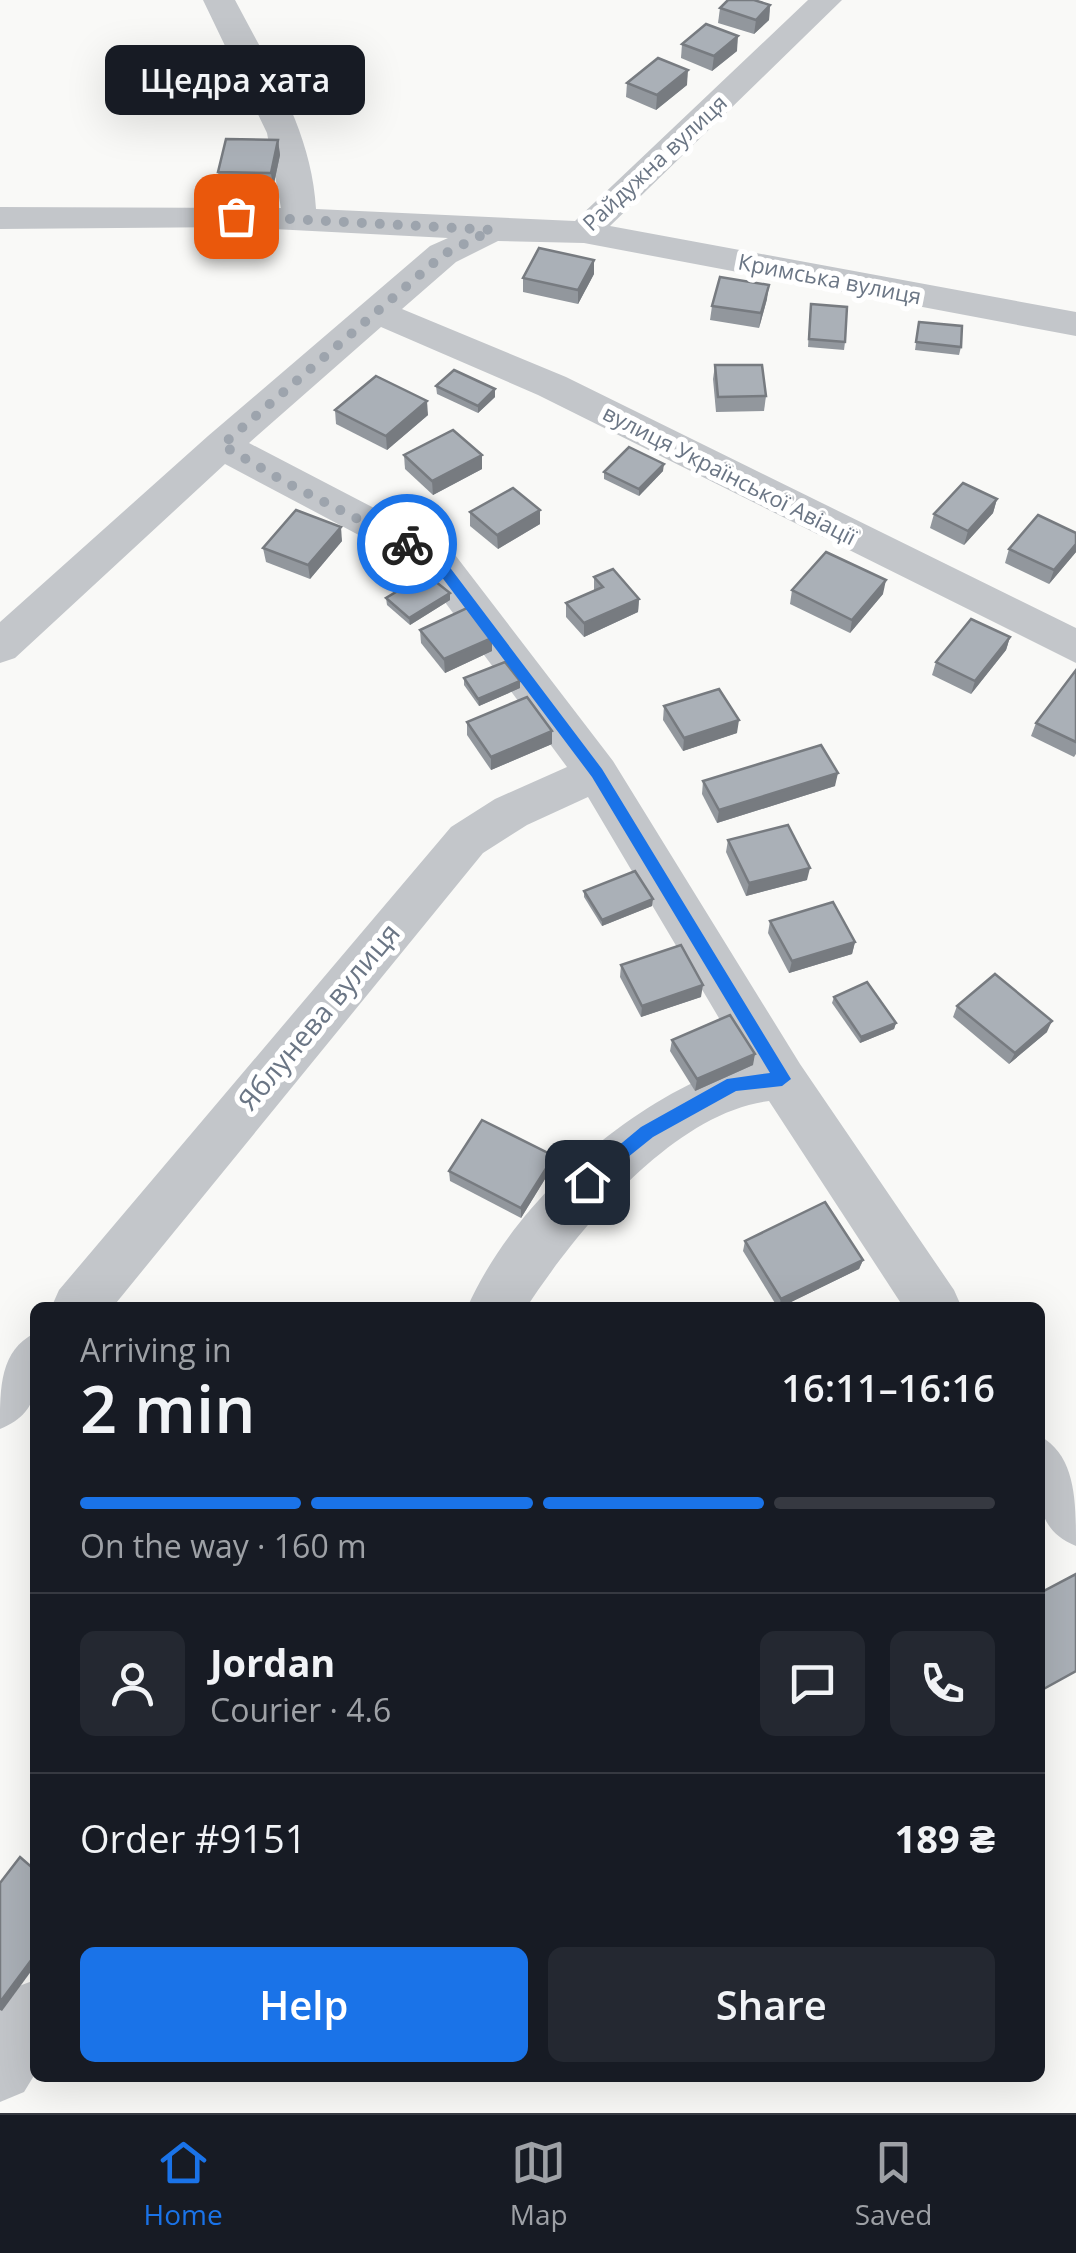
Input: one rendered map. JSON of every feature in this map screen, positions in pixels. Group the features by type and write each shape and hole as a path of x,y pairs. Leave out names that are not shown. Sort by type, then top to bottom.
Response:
{"street":[{"path":"219,0 290,143 300,190 299,220"},
{"name":"Райдужна вулиця","path":"0,647 222,445 444,254 492,230 584,232 826,0"},
{"path":"0,218 236,216 492,230"},
{"name":"Кримська вулиця","path":"584,232 1076,324"},
{"name":"вулиця Української Авіації","path":"378,312 552,386 1076,647"},
{"path":"222,445 285,482 434,557 597,773 782,1079 931,1302"},
{"name":"Яблунева вулиця","path":"83,1302 467,840 511,812 597,773"},
{"path":"498,1302 537,1243 587,1182 647,1132 733,1084 782,1079"},
{"path":"0,1402 30,1366"},
{"path":"1045,1472 1076,1518"},
{"path":"0,2068 30,2021"}],"building":[{"path":"728,0 754,0 770,5 756,20 720,8"},
{"path":"706,24 738,36 714,56 682,44"},
{"path":"658,58 688,70 657,95 627,83"},
{"path":"226,139 278,140 271,173 218,172"},
{"path":"539,248 594,260 578,290 523,278"},
{"path":"720,277 769,285 761,313 712,306"},
{"path":"811,304 847,307 845,342 809,339"},
{"path":"919,322 962,326 961,347 916,342"},
{"path":"715,365 762,365 766,396 718,397"},
{"path":"454,370 495,389 478,406 436,386"},
{"path":"376,376 427,401 386,436 335,410"},
{"path":"453,430 482,455 432,481 404,455"},
{"path":"629,447 664,464 639,489 604,472"},
{"path":"963,483 997,499 968,531 934,514"},
{"path":"513,488 540,510 497,535 470,512"},
{"path":"296,510 341,527 308,565 263,548"},
{"path":"1038,515 1076,533 1076,544 1054,570 1009,549"},
{"path":"826,552 886,580 852,620 792,590"},
{"path":"613,569 639,599 584,623 566,603 603,587 594,577"},
{"path":"426,574 450,593 409,618 386,598"},
{"path":"467,608 492,638 444,659 420,630"},
{"path":"971,619 1010,637 975,681 936,662"},
{"path":"505,662 520,681 478,699 464,678"},
{"path":"1076,670 1076,742 1036,723"},
{"path":"719,689 739,720 684,738 664,706"},
{"path":"527,697 552,731 491,757 467,722"},
{"path":"821,745 838,773 719,810 703,781"},
{"path":"788,825 810,868 749,883 728,840"},
{"path":"635,871 653,899 602,920 584,891"},
{"path":"833,902 855,942 792,961 770,921"},
{"path":"681,945 703,985 642,1006 621,965"},
{"path":"995,974 1052,1021 1015,1053 957,1006"},
{"path":"867,982 896,1023 861,1037 834,997"},
{"path":"730,1015 755,1054 697,1079 672,1040"},
{"path":"482,1120 554,1156 521,1208 449,1171"},
{"path":"825,1202 863,1260 781,1299 745,1241"},
{"path":"1076,1574 1076,1671 1045,1688 1045,1590"},
{"path":"20,1857 30,1866 30,1962 0,2002 0,1883"}],"way so far":[{"path":"236,216 492,230 468,238 444,254 222,445 407,544"}],"place":[{"name":"Щедра хата","path":"236,216"}],"route":[{"path":"407,544 434,557 597,773 782,1079 733,1084 647,1132 587,1182"}]}
